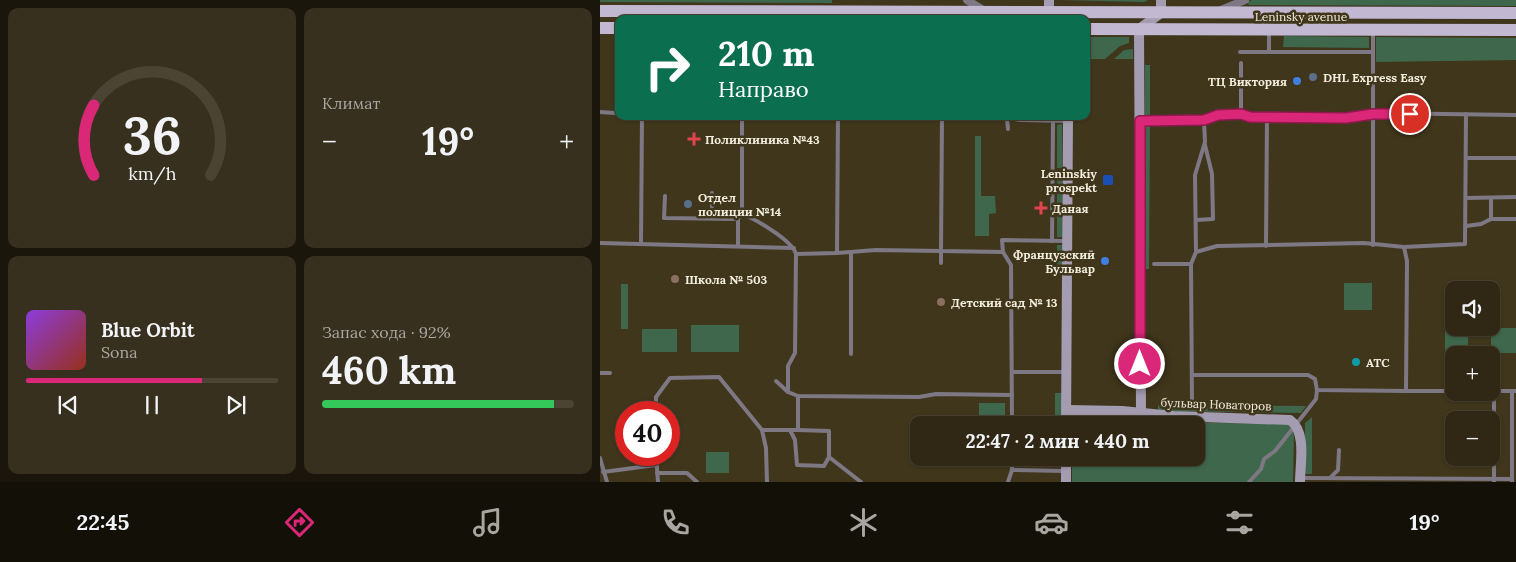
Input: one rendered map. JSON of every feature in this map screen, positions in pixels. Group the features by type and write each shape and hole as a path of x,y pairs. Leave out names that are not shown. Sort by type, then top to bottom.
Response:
{"main road":[{"name":"Leninsky avenue","path":"1086,15 1139,12 1161,6 1215,13 1516,13"},
{"name":"Leninsky avenue","path":"600,11 987,12 1052,10 1065,15"},
{"path":"1139,12 1139,29"},
{"path":"600,28 615,28"},
{"name":"Leninsky avenue","path":"1090,29 1516,30"}],"street":[{"path":"967,0 987,12"},
{"path":"1215,13 1245,0"},
{"path":"1141,413 1139,29 1161,6"},
{"path":"1067,416 1068,120"},
{"name":"бульвар Новаторов","path":"1068,410 1283,419 1296,424"},
{"path":"1296,424 1300,438 1300,480"},
{"path":"1066,466 1066,482"}],"lane":[{"path":"1269,30 1269,52"},
{"path":"1373,245 1374,30"},
{"path":"1240,52 1373,52"},
{"path":"1241,63 1241,114"},
{"path":"600,112 615,112"},
{"path":"1140,121 1204,120 1218,115 1241,114 1250,117 1266,118 1346,118 1373,114 1516,115"},
{"path":"1196,252 1217,246 1373,245 1404,247 1465,244 1466,114"},
{"path":"1266,118 1266,246"},
{"path":"642,120 642,243"},
{"path":"738,246 738,219 742,214 742,120"},
{"path":"837,253 838,120"},
{"path":"941,262 942,120"},
{"path":"1007,120 1008,129"},
{"path":"1030,120 1060,120"},
{"path":"1196,220 1213,219 1212,174 1205,142 1204,120"},
{"path":"1052,241 1053,121"},
{"path":"1192,402 1191,264 1196,252 1195,175 1205,142"},
{"path":"1466,158 1516,158"},
{"path":"1052,172 1068,172"},
{"path":"712,193 712,218"},
{"path":"664,196 664,218 738,219"},
{"path":"1466,198 1516,197"},
{"path":"1491,198 1491,219"},
{"path":"742,214 752,218 794,248 796,254 795,353 788,366 788,392"},
{"path":"1466,226 1481,224 1491,219 1516,219"},
{"path":"1012,416 1011,265 1003,252 1002,240 1068,241"},
{"path":"600,243 642,243 644,246 794,248"},
{"path":"1404,247 1407,262 1406,390"},
{"path":"796,254 876,250 1003,252"},
{"path":"851,252 851,354"},
{"path":"1154,264 1191,264"},
{"path":"1012,372 1068,372"},
{"path":"600,373 610,373"},
{"path":"1192,375 1308,375 1315,379 1316,399 1275,451 1264,458 1261,469 1249,482"},
{"path":"656,401 656,397 670,378 719,377 762,430 766,448 767,482"},
{"path":"776,381 788,392 798,396 919,397 936,394 1012,396"},
{"path":"1317,390 1445,391"},
{"path":"1300,480 1330,478 1512,480 1514,391 1500,391"},
{"path":"798,396 798,430"},
{"path":"1492,401 1494,480"},
{"path":"762,430 790,430 798,430 829,431 830,457 824,466 797,465 795,440 790,430"},
{"path":"1330,478 1338,470 1339,450"},
{"path":"830,457 861,482"},
{"path":"600,458 607,482"},
{"path":"604,472 649,466"},
{"path":"656,466 658,482"},
{"path":"1008,482 1012,466"},
{"path":"1012,470 1066,471"},
{"path":"656,473 687,473 697,482"},
{"path":"1321,478 1325,482"}],"green space":[{"path":"600,0 832,0 832,3 600,2"},
{"path":"1059,0 1148,0 1144,2"},
{"path":"1252,0 1516,0 1516,6 1249,5 1247,2"},
{"path":"1284,36 1369,37 1369,48 1283,47"},
{"path":"1090,37 1129,37 1129,43 1120,46 1105,59 1090,59"},
{"path":"1376,37 1516,38 1516,60 1376,62"},
{"path":"1133,49 1133,59 1114,59 1124,50"},
{"path":"1145,65 1150,65 1150,117 1145,117"},
{"path":"1062,124 1062,168 1057,168 1057,125"},
{"path":"1144,125 1150,125 1149,269 1144,269"},
{"path":"975,136 981,136 981,196 995,196 996,213 989,214 989,236 975,236"},
{"path":"1057,176 1062,176 1062,237 1057,237"},
{"path":"1057,245 1062,245 1062,269 1057,269"},
{"path":"1344,283 1372,283 1372,310 1344,310"},
{"path":"621,284 628,284 628,329 621,329"},
{"path":"691,325 739,325 739,352 691,352"},
{"path":"1500,328 1516,328 1516,353 1500,353 1500,346 1491,346 1491,336 1500,336"},
{"path":"642,329 677,329 677,352 642,352"},
{"path":"1445,336 1468,336 1468,346 1445,346"},
{"path":"1055,393 1062,393 1062,416 1055,416"},
{"path":"979,403 1005,403 1005,416 979,416"},
{"path":"1158,405 1306,406 1301,413 1158,411"},
{"path":"1312,417 1312,474 1305,474 1305,423"},
{"path":"1205,423 1289,424 1294,435 1293,482 1072,482 1072,466 1205,466"},
{"path":"706,452 729,452 729,473 706,473"}],"place":[{"name":"DHL Express Easy","path":"1313,77"},
{"name":"ТЦ Виктория","path":"1297,81"},
{"name":"Поликлиника №43","path":"694,139"},
{"name":"Leninskiy prospekt","path":"1108,180"},
{"name":"Отдел полиции №14","path":"688,204"},
{"name":"Даная","path":"1041,208"},
{"name":"Французский Бульвар","path":"1105,261"},
{"name":"Школа № 503","path":"675,279"},
{"name":"Детский сад № 13","path":"941,302"},
{"name":"АТС","path":"1356,362"}],"route":[{"path":"1140,364 1140,121 1204,120 1218,115 1241,114 1250,117 1346,118 1373,114 1410,114"}]}
